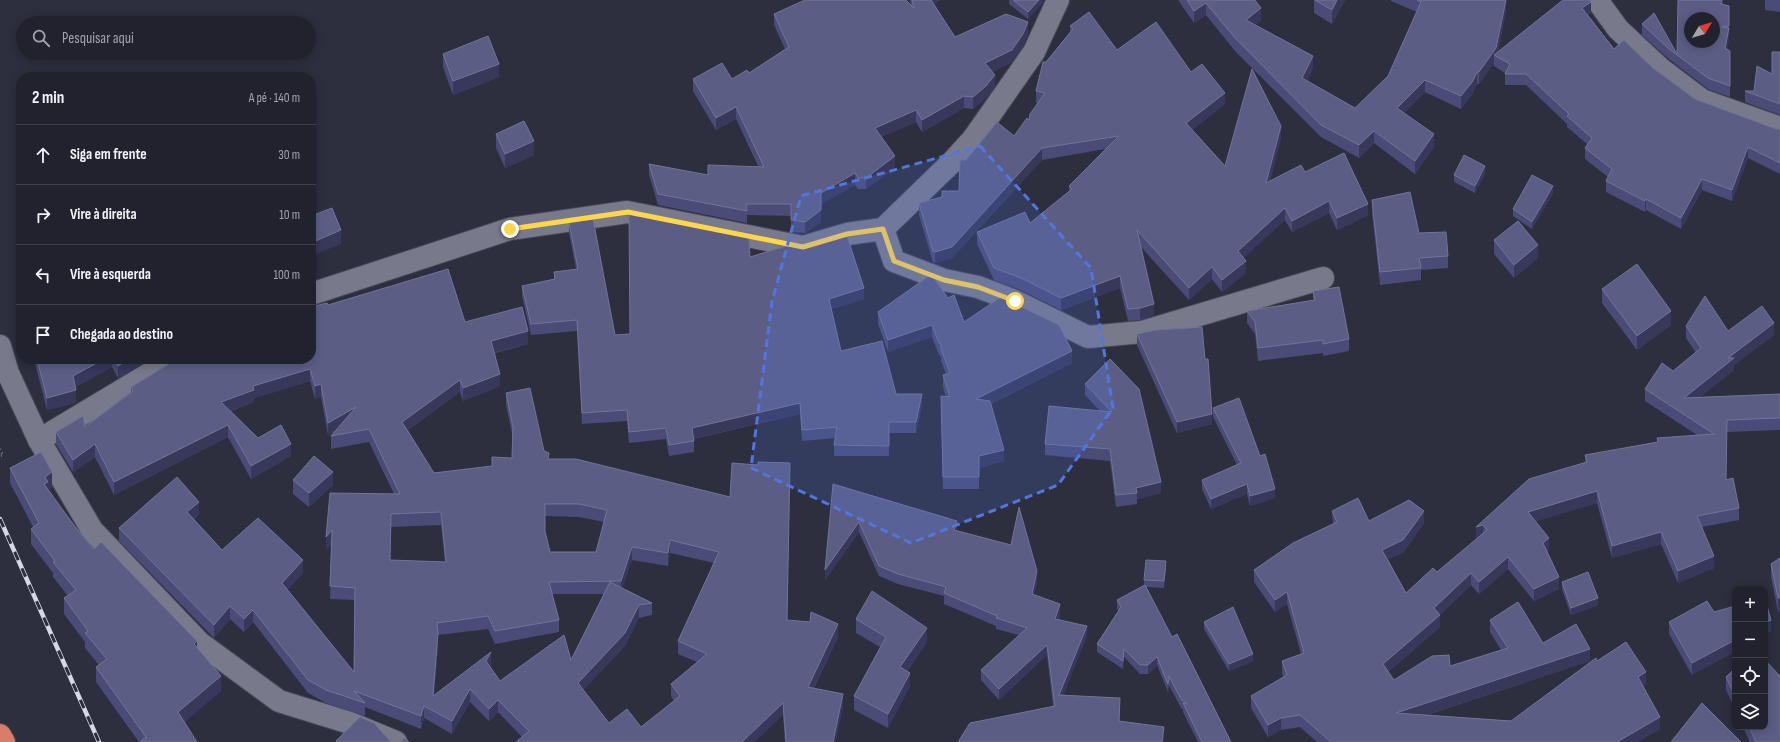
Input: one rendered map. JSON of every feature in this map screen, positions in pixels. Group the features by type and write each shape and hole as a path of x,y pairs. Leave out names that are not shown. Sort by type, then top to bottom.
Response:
{"highway":[{"path":"0,735 4,742"}],"street":[{"path":"316,292 510,229 628,212 803,247 847,234 883,229 973,140 1034,52 1058,0"},
{"path":"1597,0 1618,29 1661,69 1702,100 1780,128"},
{"path":"883,229 894,261 944,280 978,287 1015,301 1088,336 1142,332 1323,278"},
{"path":"0,346 8,373 39,440 92,530 200,643 279,701 350,723 396,742"},
{"path":"39,440 166,364"}],"path":[{"path":"0,449 3,454 0,456"}],"highlighted area":[{"path":"980,146 1091,268 1113,408 1058,485 911,543 751,468 772,301 801,196"}],"building":[{"path":"805,0 906,0 914,8 912,0 931,0 955,37 1006,14 1028,22 1023,34 1012,50 985,63 995,75 986,86 973,97 964,96 922,120 916,110 875,128 895,156 866,178 858,178 855,173 821,193 821,210 805,222 791,220 791,204 746,204 747,211 658,194 649,164 708,175 708,165 764,167 736,107 716,118 693,79 722,63 732,79 747,70 749,73 789,47 774,14"},
{"path":"1013,0 1039,0 1028,12"},
{"path":"1187,0 1255,0 1261,8 1246,20 1313,56 1302,78 1355,108 1388,76 1421,2 1417,0 1506,0 1496,48 1479,72 1477,72 1473,81 1461,96 1425,80 1397,108 1434,134 1415,161 1374,131 1359,145 1321,125 1235,38 1206,3 1194,11"},
{"path":"1315,0 1337,0 1332,10"},
{"path":"1563,0 1590,0 1591,2 1582,8 1614,49 1624,40 1653,68 1695,99 1776,129 1780,129 1780,163 1748,147 1732,190 1702,179 1681,218 1646,199 1645,201 1606,181 1612,169 1585,148 1592,138 1567,116 1569,114 1526,74 1505,74 1510,64 1494,55"},
{"path":"1678,0 1722,0 1721,4 1729,6 1729,26 1722,27 1729,28 1725,48 1730,51 1730,86 1708,78 1669,49 1642,24 1654,13 1677,54"},
{"path":"1089,12 1117,50 1156,22 1191,72 1202,64 1225,93 1186,123 1225,166 1252,69 1281,126 1266,183 1301,165 1305,172 1344,153 1368,204 1337,218 1329,201 1292,221 1285,208 1238,251 1246,261 1222,280 1212,267 1189,288 1137,230 1154,304 1140,308 1128,309 1120,276 1061,298 1021,278 994,268 977,232 1025,212 1030,223 1072,189 1069,186 1119,136 1042,148 952,247 935,252 933,251 919,203 942,197 942,191 959,191 960,160 966,160 997,122 1014,136 1027,118 1029,120 1030,114 1045,93 1036,91 1043,62 1046,62 1073,29 1070,26"},
{"path":"488,36 499,64 453,81 443,54"},
{"path":"1772,52 1780,52 1780,104 1745,91 1754,91 1757,66 1772,74"},
{"path":"524,121 534,141 505,154 496,134"},
{"path":"1464,155 1485,166 1475,186 1454,175"},
{"path":"1532,175 1553,186 1532,222 1513,209"},
{"path":"1410,192 1419,233 1446,232 1448,256 1419,258 1421,268 1380,272 1372,200"},
{"path":"332,208 341,230 316,241 316,214"},
{"path":"629,214 749,238 750,257 786,246 806,248 847,236 864,288 829,299 841,351 882,341 896,394 922,394 916,422 889,422 889,446 834,445 837,427 802,430 800,403 692,428 694,441 669,445 666,428 629,432 627,410 582,413 577,320 531,324 522,286 555,279 554,272 578,269 569,222 593,219 615,335 630,334"},
{"path":"1518,221 1538,245 1514,265 1494,240"},
{"path":"1637,264 1671,311 1637,336 1602,289"},
{"path":"448,269 465,322 522,307 528,331 491,341 500,374 463,388 460,380 402,422 434,473 492,466 492,457 512,458 513,427 506,393 530,388 544,451 549,453 548,459 576,459 730,497 732,463 758,465 758,462 790,463 787,620 810,622 811,612 838,624 808,687 843,694 833,742 786,742 783,703 742,742 516,742 529,731 498,700 489,709 470,689 452,721 424,706 421,716 354,691 365,703 326,690 308,680 253,610 244,619 230,606 214,625 119,528 177,477 199,502 187,512 222,550 258,518 303,560 282,583 354,672 355,588 330,586 332,530 326,537 330,493 400,494 369,429 331,436 356,407 328,423 321,384 315,386 310,369 253,386 254,390 221,402 258,438 281,425 291,444 251,466 228,425 114,482 95,444 73,460 56,432 83,416 85,427 133,391 131,387 169,364 316,364 316,306 327,303 328,305","holes":["545,504 579,504 607,510 596,552 550,552 545,531","441,512 446,562 390,560 391,514","670,540 719,552 678,641 707,654 671,684 680,696 641,727 627,709 609,723 578,683 625,633 639,605 652,603 610,582 571,660 564,635 500,681 486,661 491,652 433,696 438,633 437,623 488,616 495,631 559,620 549,582 621,581 632,547 668,553"]},
{"path":"929,276 933,277 948,298 954,295 964,322 1001,297 1059,325 1072,351 976,399 990,401 1004,450 979,456 979,477 943,477 941,396 950,397 943,375 950,373 941,349 941,344 939,343 932,325 888,340 878,312"},
{"path":"1339,287 1349,339 1323,344 1323,340 1258,348 1255,322 1247,311 1315,300 1313,291"},
{"path":"1705,296 1728,331 1762,306 1774,323 1728,358 1734,358 1684,398 1780,394 1780,418 1727,420 1726,480 1733,478 1739,508 1697,516 1714,556 1678,571 1661,532 1612,546 1597,491 1528,512 1549,538 1543,543 1559,577 1534,589 1508,557 1479,582 1471,573 1434,608 1440,615 1383,664 1394,680 1432,656 1449,655 1450,666 1508,648 1490,620 1518,602 1543,643 1576,624 1590,649 1396,713 1511,721 1596,658 1597,661 1626,642 1646,672 1638,677 1660,717 1617,742 1331,742 1300,715 1281,718 1268,725 1251,696 1287,675 1282,661 1304,653 1287,592 1275,600 1254,570 1293,543 1337,522 1332,511 1358,498 1369,521 1409,500 1424,511 1403,540 1382,550 1406,593 1433,568 1437,572 1487,530 1483,525 1476,527 1529,479 1587,462 1585,455 1658,442 1657,438 1714,434 1645,389 1662,363 1673,371 1701,348 1686,326"},
{"path":"1202,327 1205,359 1208,359 1212,414 1177,422 1137,334 1156,330"},
{"path":"1110,359 1139,389 1161,482 1136,488 1137,493 1116,495 1110,449 1045,444 1049,406 1112,412 1085,384"},
{"path":"38,364 95,364 73,376 76,390 47,398"},
{"path":"1239,398 1260,456 1265,454 1275,489 1250,496 1247,484 1211,499 1202,480 1241,463 1213,408"},
{"path":"41,452 52,472 45,477 48,482 44,484 76,528 94,549 101,542 197,641 194,644 221,676 178,712 197,742 140,742 146,737 96,667 107,659 85,633 88,631 64,598 76,590 53,562 55,561 31,529 39,523 10,468"},
{"path":"314,456 333,472 309,493 293,480"},
{"path":"833,484 957,521 954,530 1011,545 1019,507 1037,571 1032,594 1060,604 1055,619 1087,626 1059,695 1120,698 1119,721 1164,727 1162,742 958,742 970,723 1055,706 1047,645 999,689 981,670 1027,628 996,618 997,616 944,593 946,587 898,574 879,566 859,522 825,570"},
{"path":"1780,558 1780,598 1778,598 1771,564"},
{"path":"1146,560 1166,561 1164,581 1144,580"},
{"path":"1588,572 1598,598 1571,608 1562,582"},
{"path":"1145,585 1172,637 1177,634 1231,742 1202,742 1183,703 1187,704 1181,699 1169,676 1168,684 1157,657 1148,665 1140,665 1124,649 1123,661 1097,644 1121,607 1117,600"},
{"path":"872,591 927,628 900,667 910,673 888,714 854,696 886,637 856,619"},
{"path":"1707,601 1714,612 1732,607 1732,642 1692,663 1669,622"},
{"path":"1233,607 1253,654 1229,664 1204,622"},
{"path":"1768,610 1771,620 1768,622"},
{"path":"1768,663 1779,675 1780,679 1780,742 1756,742 1750,730 1768,730"},
{"path":"1732,671 1732,690 1726,677"},
{"path":"1702,703 1741,742 1671,742"},
{"path":"360,717 374,723 391,742 336,741"},
{"path":"405,738 409,742 400,742"}],"railway":[{"path":"0,519 99,742"}],"route":[{"path":"510,229 628,212 803,247 847,234 883,229 894,261 944,280 978,287 1015,301"}]}
